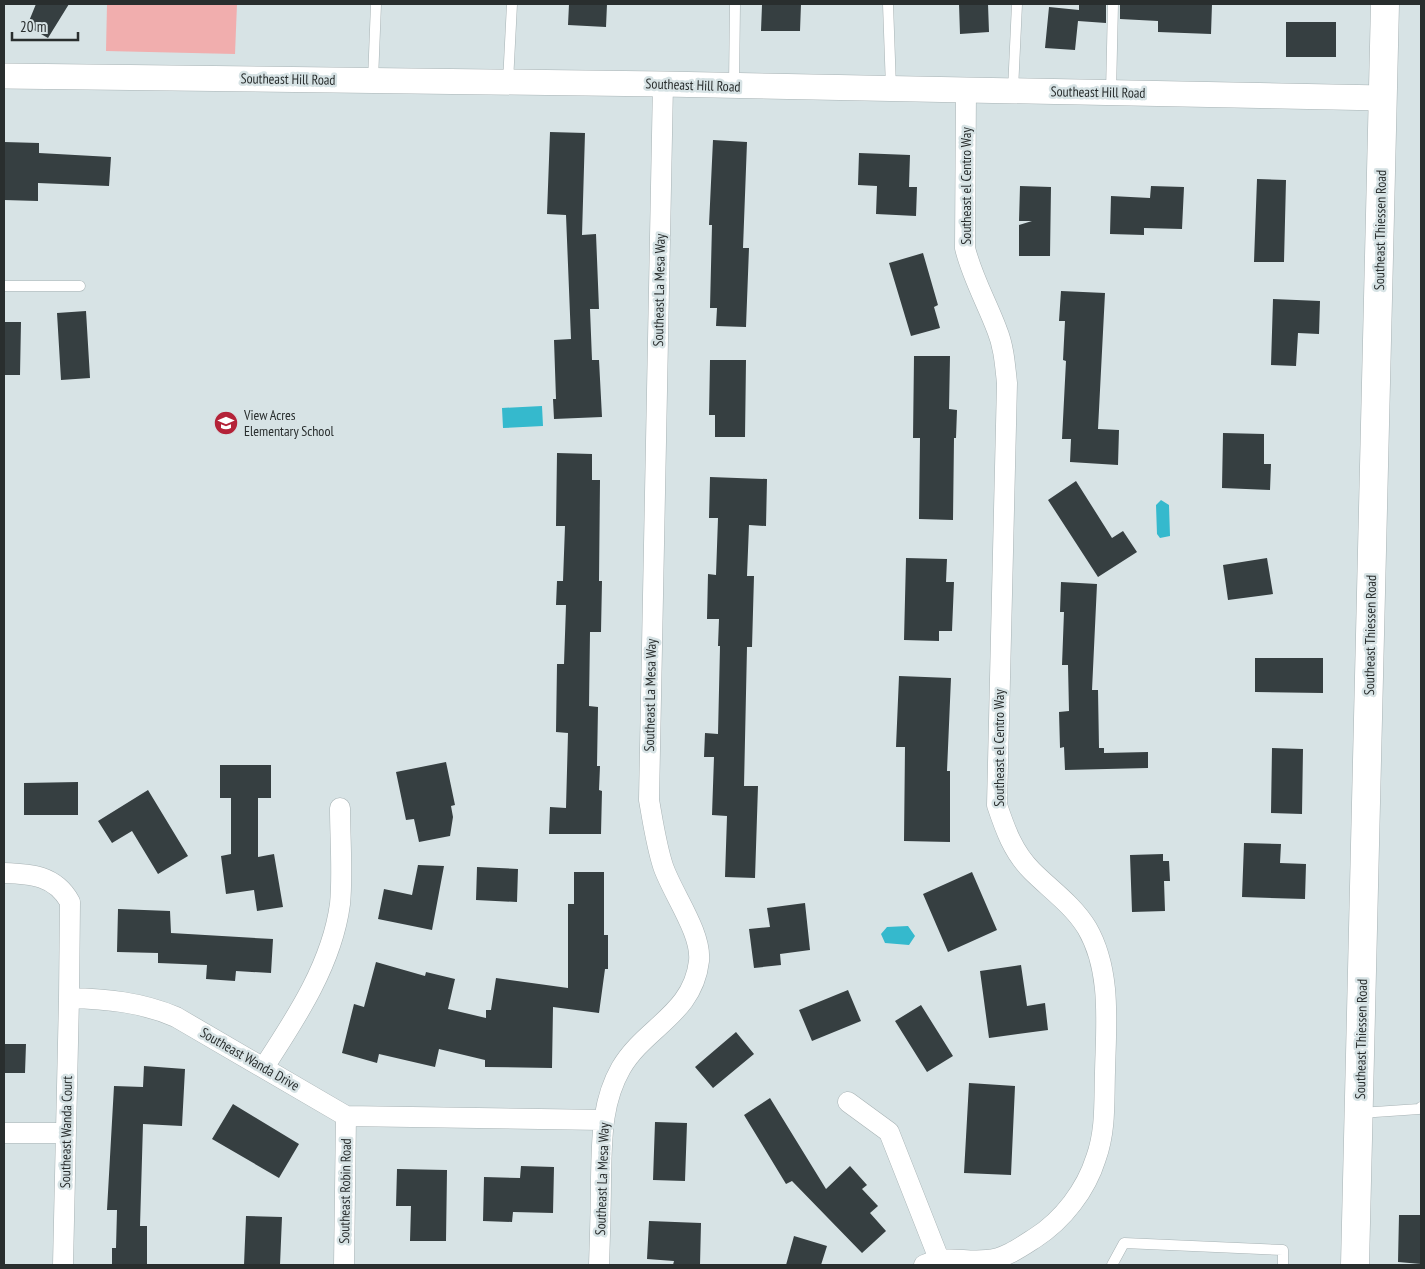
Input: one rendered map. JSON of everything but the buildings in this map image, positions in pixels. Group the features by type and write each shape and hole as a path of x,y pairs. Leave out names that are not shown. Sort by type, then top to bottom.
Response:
{"main road":[{"name":"Southeast Thiessen Road","path":"1356,1265 1385,4"}],"street":[{"name":"Southeast Hill Road","path":"4,76 664,84 1383,98"},
{"name":"Southeast La Mesa Way","path":"599,1265 603,1120 609,1093 622,1067 641,1043 681,1006 695,982 699,959 696,941 664,867 655,836 649,800 664,84"},
{"name":"Southeast el Centro Way","path":"932,1262 988,1260 1009,1253 1037,1237 1076,1199 1096,1159 1104,1132 1107,1003 1099,956 1088,930 1077,913 1031,870 1014,848 1004,829 997,805 1007,383 1005,357 998,332 970,268 965,248 966,89"},
{"path":"264,1067 311,990 324,962 340,904 340,808"},
{"path":"4,873 32,874 52,880 63,890 70,902 69,998"},
{"name":"Southeast Wanda Drive","path":"69,998 104,999 154,1008 176,1017 346,1116 603,1120"},
{"name":"Southeast Wanda Court","path":"63,1265 69,998"},
{"path":"848,1102 889,1132 932,1262"},
{"name":"Southeast Robin Road","path":"344,1265 346,1116"},
{"path":"4,1133 66,1134"}],"lane":[{"path":"373,80 376,4"},
{"path":"508,82 512,4"},
{"path":"734,86 735,4"},
{"path":"888,4 891,88"},
{"path":"1013,90 1017,4"},
{"path":"1111,92 1113,4"},
{"path":"4,286 80,286"},
{"path":"1359,1113 1420,1110"},
{"path":"1112,1265 1124,1243 1283,1250 1283,1265"}],"shaded area":[{"path":"107,4 237,4 235,54 106,51"}],"water":[{"path":"542,406 543,426 503,428 502,408"},
{"path":"1161,500 1169,505 1170,536 1160,538 1157,534 1156,505"},
{"path":"908,926 915,936 909,945 885,943 881,934 887,927"}],"place":[{"name":"View Acres Elementary School","path":"226,423"}]}
